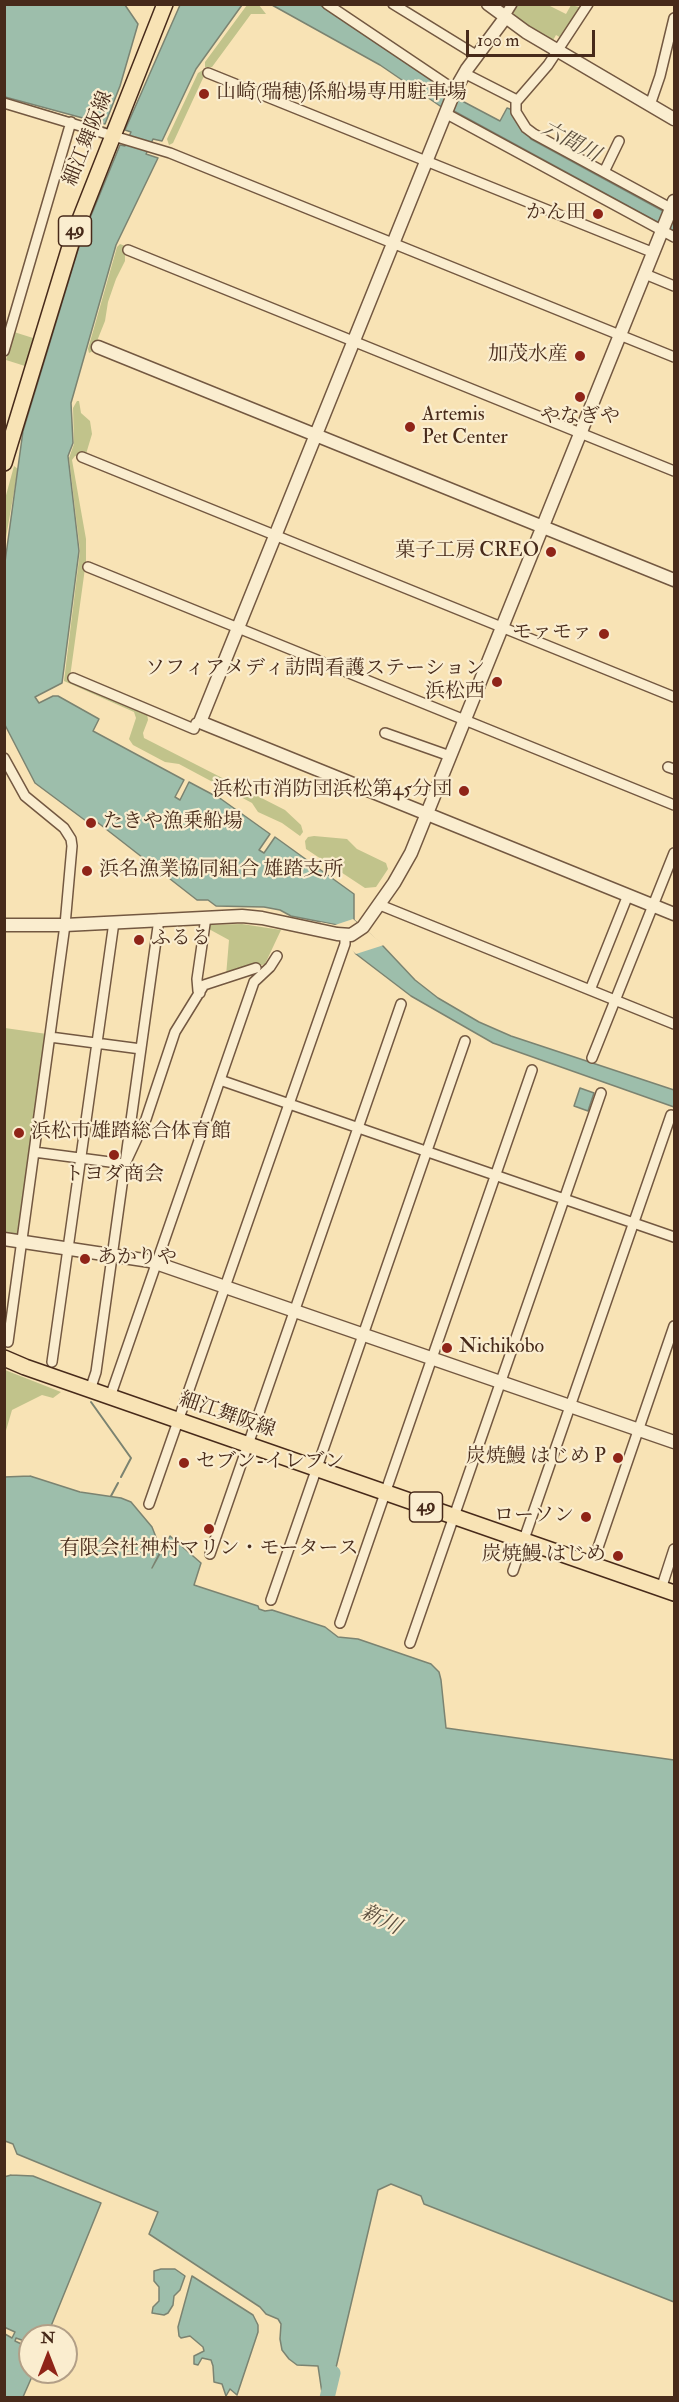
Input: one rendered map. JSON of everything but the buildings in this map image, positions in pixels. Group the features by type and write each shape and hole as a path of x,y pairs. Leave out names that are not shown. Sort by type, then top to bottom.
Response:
{"main road":[{"name":"細江舞阪線","path":"4,463 66,258 120,136 165,4"},
{"name":"細江舞阪線","path":"4,1358 178,1421 668,1591"}],"street":[{"path":"327,4 454,91"},
{"path":"393,4 476,56"},
{"path":"488,4 504,17 558,51 675,119"},
{"path":"73,678 194,729 196,723 200,722 454,91 512,4"},
{"path":"4,925 65,926 252,916 341,937 356,933 363,927 408,861 673,208 530,131 516,112 515,105 518,100 558,51 588,4"},
{"path":"650,105 675,18"},
{"path":"208,73 654,253"},
{"path":"464,73 518,100"},
{"path":"5,107 71,122 152,147 675,357"},
{"path":"446,112 675,237"},
{"path":"4,351 71,122"},
{"path":"604,172 619,141"},
{"path":"128,250 675,471"},
{"path":"645,274 675,286"},
{"path":"98,347 675,580"},
{"path":"82,457 675,697"},
{"path":"88,567 675,805"},
{"path":"200,722 675,914"},
{"path":"385,733 450,756"},
{"path":"4,758 25,796 64,828 71,839 65,926 8,1342"},
{"path":"592,1058 675,853"},
{"path":"590,990 628,895"},
{"path":"380,905 675,1024"},
{"path":"200,993 197,979 206,917"},
{"path":"90,1390 96,1372 159,920"},
{"path":"52,1362 114,922"},
{"path":"150,1504 289,1104 341,937"},
{"path":"110,1397 254,982 270,967 277,956"},
{"path":"125,1164 146,1119 176,1032 204,985 256,968"},
{"path":"210,1554 401,1004"},
{"path":"50,1037 141,1049"},
{"path":"271,1600 465,1041"},
{"path":"340,1623 532,1070"},
{"path":"220,1080 675,1237"},
{"path":"410,1643 601,1093"},
{"path":"513,1570 671,1116"},
{"path":"34,1152 125,1164"},
{"path":"4,1239 112,1254 156,1263 675,1442"},
{"path":"592,1565 675,1326"},
{"path":"668,1591 675,1549"}],"green space":[{"path":"517,4 548,5 566,14 571,5 583,8 563,39 556,35 552,42 516,19 513,11"},
{"path":"247,5 259,5 266,14 251,14 212,67 205,67 205,62"},
{"path":"203,70 204,76 173,143 169,145 167,139 198,73"},
{"path":"120,244 125,246 125,261 108,302 105,321 93,351 89,353 88,349 117,247"},
{"path":"14,332 33,338 25,366 6,360"},
{"path":"79,401 81,413 90,421 92,434 86,454 75,456 72,460 86,539 86,561 70,677 147,713 148,720 143,733 144,738 285,810 301,825 303,832 300,836 282,823 258,812 252,803 179,764 165,762 133,745 129,739 136,718 134,712 64,681 80,551 69,458 74,444 73,408"},
{"path":"14,466 18,469 5,543 5,499"},
{"path":"308,837 347,839 357,849 386,863 388,869 376,887 365,888 306,849 305,841"},
{"path":"242,924 281,930 265,964 226,976 229,940 207,928 207,925"},
{"name":"浜松市雄踏総合体育館","path":"5,1028 47,1034 18,1235 5,1233"},
{"path":"5,1370 61,1392 53,1398 42,1395 12,1410 5,1434"}],"water":[{"path":"4,5 125,5 138,24 120,86 105,124 5,97"},
{"path":"180,5 242,5 196,69 162,141 153,139 146,154 158,158 116,245 71,403 73,443 68,456 79,551 62,683 35,697 39,703 58,696 99,719 93,731 184,780 175,797 180,800 189,782 221,799 270,834 259,850 264,853 275,837 354,894 354,920 415,980 438,998 479,1022 511,1036 674,1090 674,1107 493,1043 411,996 356,954 337,925 291,916 280,910 264,907 216,906 208,900 197,900 97,822 86,821 35,783 5,725 5,562 23,431 81,240 120,145 125,146 131,132 125,130"},
{"path":"272,5 320,5 464,102 500,121 507,108 510,109 531,139 674,217 674,231 452,110 443,108 380,65"},
{"path":"580,1088 594,1093 588,1111 574,1106"},
{"name":"新川","path":"30,1476 80,1492 121,1498 131,1502 152,1527 161,1550 152,1568 170,1536 201,1563 194,1585 258,1606 259,1609 265,1611 272,1610 325,1627 338,1637 358,1639 431,1664 439,1672 441,1680 446,1728 674,1760 674,2302 424,2204 421,2196 391,2184 378,2190 330,2393 322,2393 318,2366 297,2365 282,2350 281,2324 278,2319 266,2314 260,2307 149,2234 158,2212 17,2154 13,2144 5,2141 4,1477"},
{"path":"33,2176 101,2203 52,2324 18,2324 18,2339 15,2341 18,2342 18,2384 29,2384 23,2397 5,2397 5,2334 12,2338 15,2332 4,2327 4,2177"},
{"path":"175,2269 185,2276 180,2290 174,2296 173,2305 164,2315 152,2313 153,2307 159,2301 159,2287 154,2281 154,2271"},
{"path":"192,2276 253,2315 258,2325 258,2332 237,2395 230,2389 226,2396 222,2384 214,2382 211,2360 202,2358 198,2365 194,2364 194,2356 204,2351 203,2347 190,2336 181,2338 179,2336 178,2327"}],"pier":[{"path":"353,919 384,945 356,954 348,947 335,928 325,926 320,922 335,925"}],"waterway":[{"path":"16,102 77,120"},
{"path":"92,124 105,128"},
{"path":"91,1402 131,1458 121,1477"},
{"path":"111,1496 118,1483"},
{"path":"327,2398 333,2373"}],"place":[{"name":"山崎(瑞穂)係船場専用駐車場","path":"204,94"},
{"name":"かん田","path":"598,214"},
{"name":"加茂水産","path":"580,356"},
{"name":"やなぎや","path":"580,397"},
{"name":"Artemis Pet Center","path":"410,427"},
{"name":"菓子工房 CREO","path":"551,552"},
{"name":"モァモァ","path":"604,634"},
{"name":"ソフィアメディ訪問看護ステーション 浜松西","path":"497,682"},
{"name":"浜松市消防団浜松第45分団","path":"464,791"},
{"name":"たきや漁乗船場","path":"91,823"},
{"name":"浜名漁業協同組合 雄踏支所","path":"87,871"},
{"name":"ふるる","path":"139,940"},
{"name":"浜松市雄踏総合体育館","path":"19,1133"},
{"name":"トヨダ商会","path":"114,1155"},
{"name":"あかりや","path":"85,1259"},
{"name":"Nichikobo","path":"447,1348"},
{"name":"炭焼鰻 はじめ P","path":"618,1458"},
{"name":"セブン-イレブン","path":"184,1463"},
{"name":"ローソン","path":"586,1517"},
{"name":"有限会社神村マリン・モータース","path":"209,1529"},
{"name":"炭焼鰻 はじめ","path":"618,1556"}],"water label":[{"name":"六間川","path":"570,143"}]}
